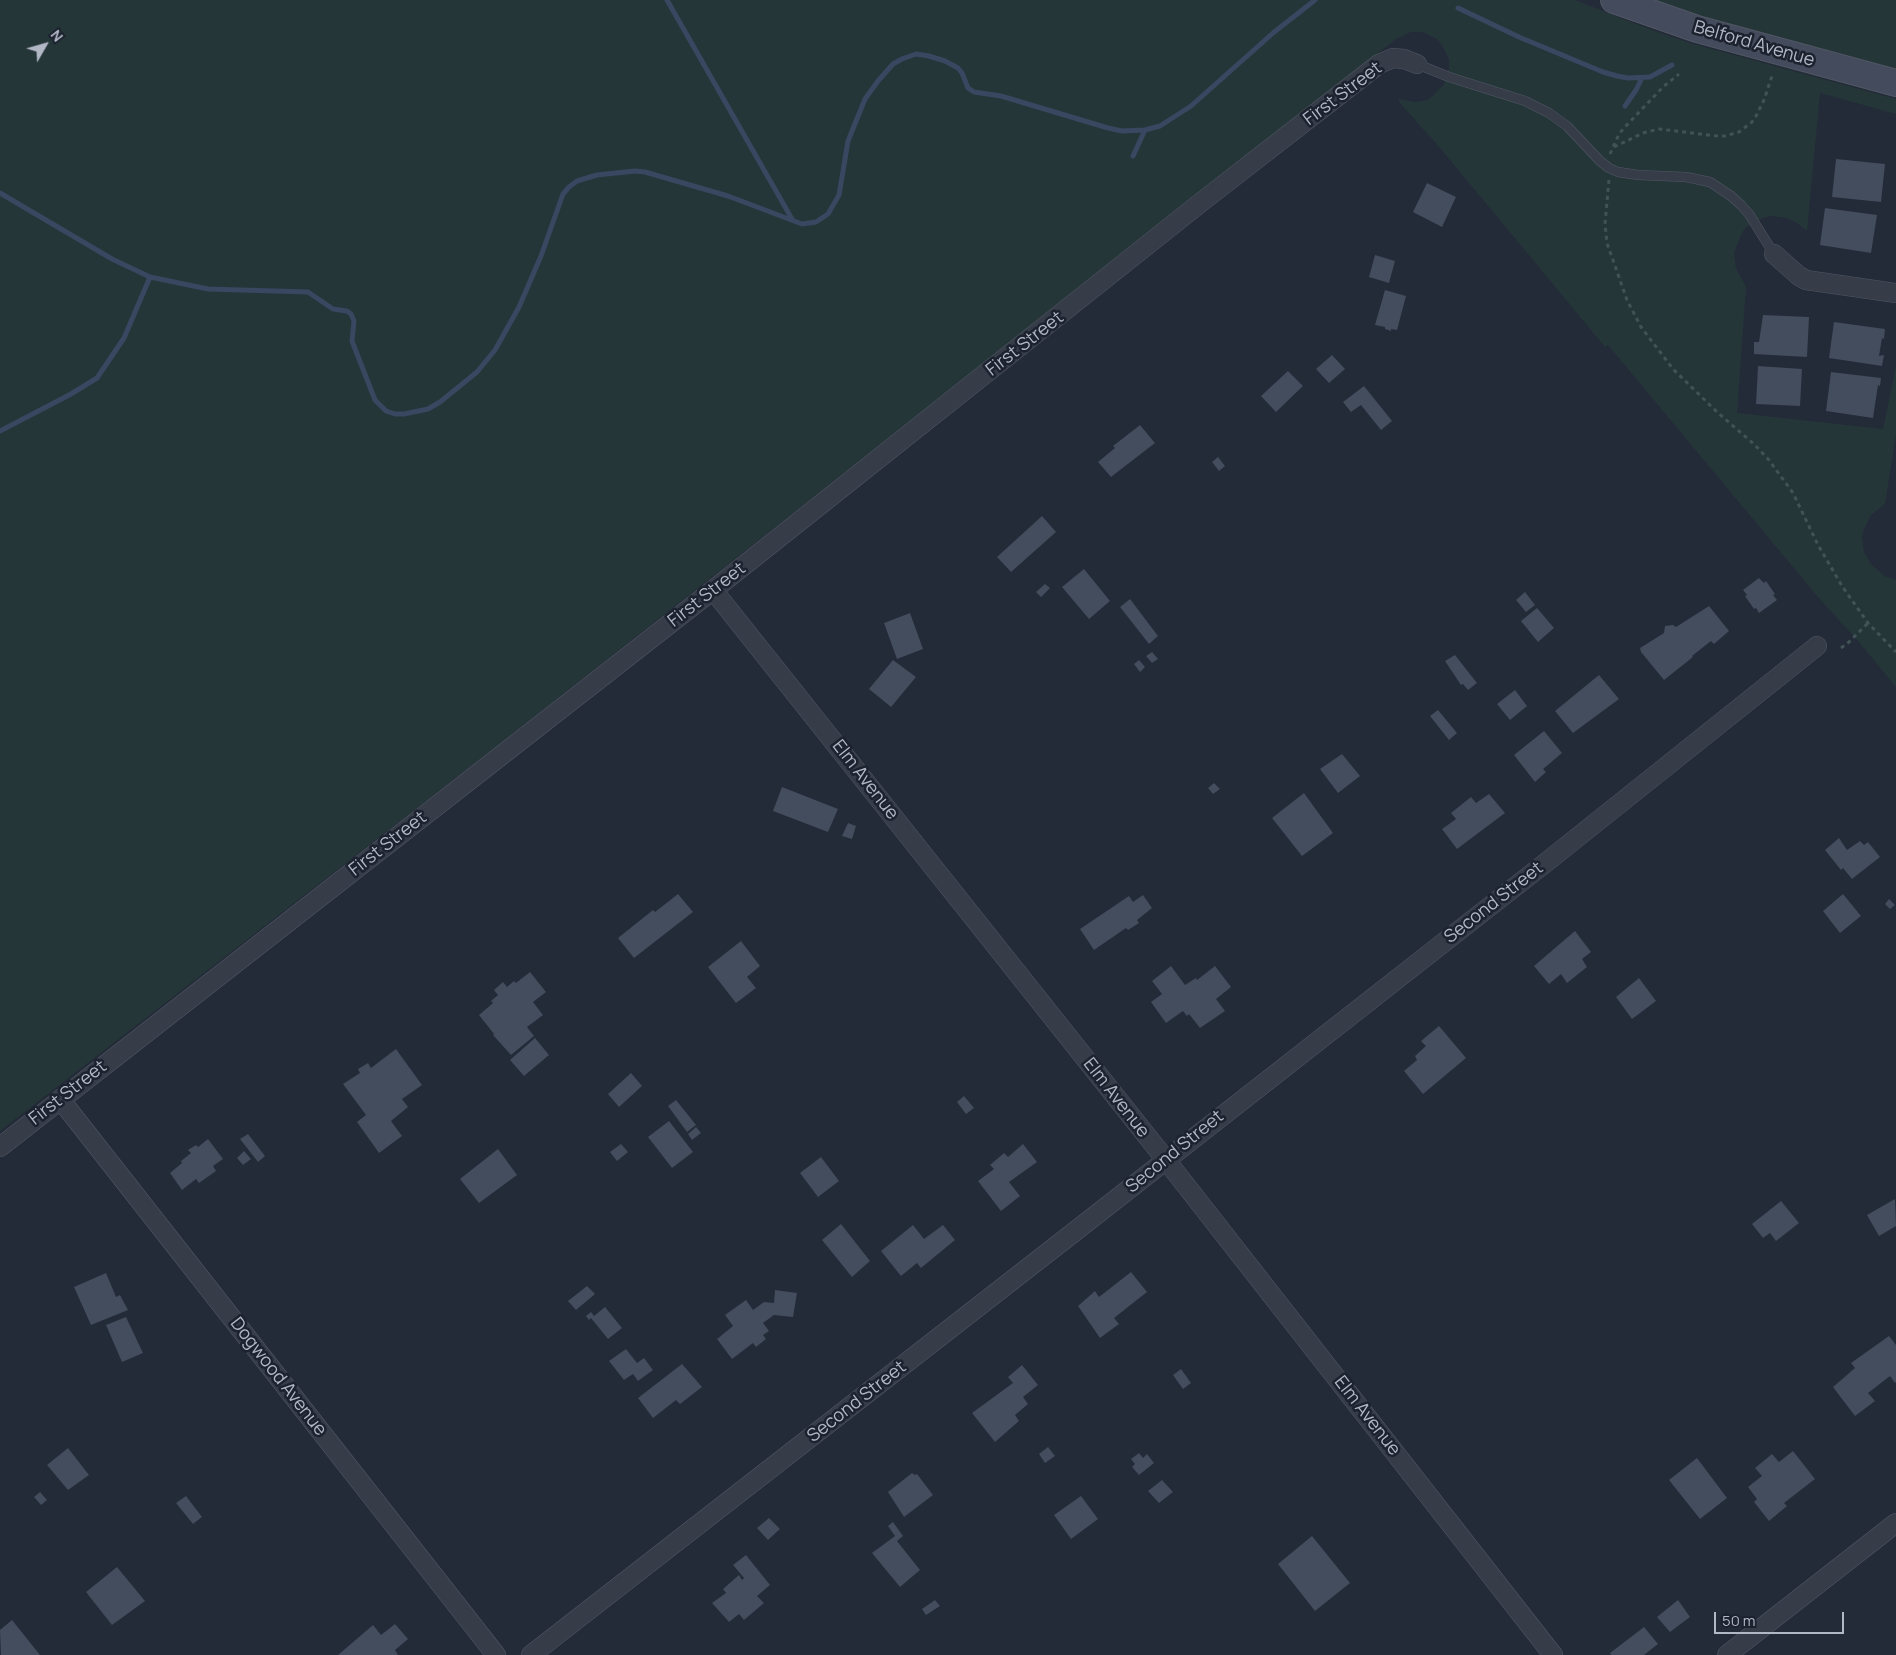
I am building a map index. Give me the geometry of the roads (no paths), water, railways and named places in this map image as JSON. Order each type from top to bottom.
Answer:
[{"type":"main road","name":"Belford Avenue","points":[[1614,0],[1697,29],[1896,83]]},
{"type":"street","name":"First Street","points":[[0,1147],[713,590],[1204,200],[1380,64],[1393,58],[1404,59],[1417,64]]},
{"type":"street","points":[[1774,254],[1806,280],[1896,293]]},
{"type":"street","name":"Elm Avenue","points":[[713,590],[1166,1160],[1553,1655]]},
{"type":"street","name":"Second Street","points":[[531,1655],[1559,852],[1817,646]]},
{"type":"street","name":"Dogwood Avenue","points":[[60,1099],[496,1655]]},
{"type":"street","points":[[1728,1655],[1896,1524]]},
{"type":"lane","points":[[1417,64],[1524,102],[1549,113],[1567,126],[1609,168],[1627,174],[1686,177],[1710,182],[1741,205],[1756,224],[1774,254]]},
{"type":"waterway","points":[[667,0],[792,219]]},
{"type":"waterway","points":[[0,193],[112,259],[150,277],[208,289],[308,292],[333,309],[347,311],[351,314],[354,321],[352,341],[375,400],[386,411],[404,414],[428,409],[440,402],[477,372],[495,350],[519,307],[541,256],[563,194],[577,181],[597,175],[635,171],[645,172],[728,196],[802,224],[816,222],[828,214],[839,195],[848,141],[865,99],[893,64],[902,59],[916,54],[945,61],[958,68],[968,88],[974,92],[1001,96],[1108,128],[1122,131],[1145,130],[1160,126],[1191,106],[1273,33],[1315,0]]},
{"type":"waterway","points":[[1458,8],[1519,37],[1617,76],[1628,78],[1650,77],[1672,65]]},
{"type":"waterway","points":[[1625,106],[1642,78]]},
{"type":"waterway","points":[[1133,156],[1145,130]]},
{"type":"waterway","points":[[0,431],[71,394],[97,378],[124,338],[150,277]]}]
